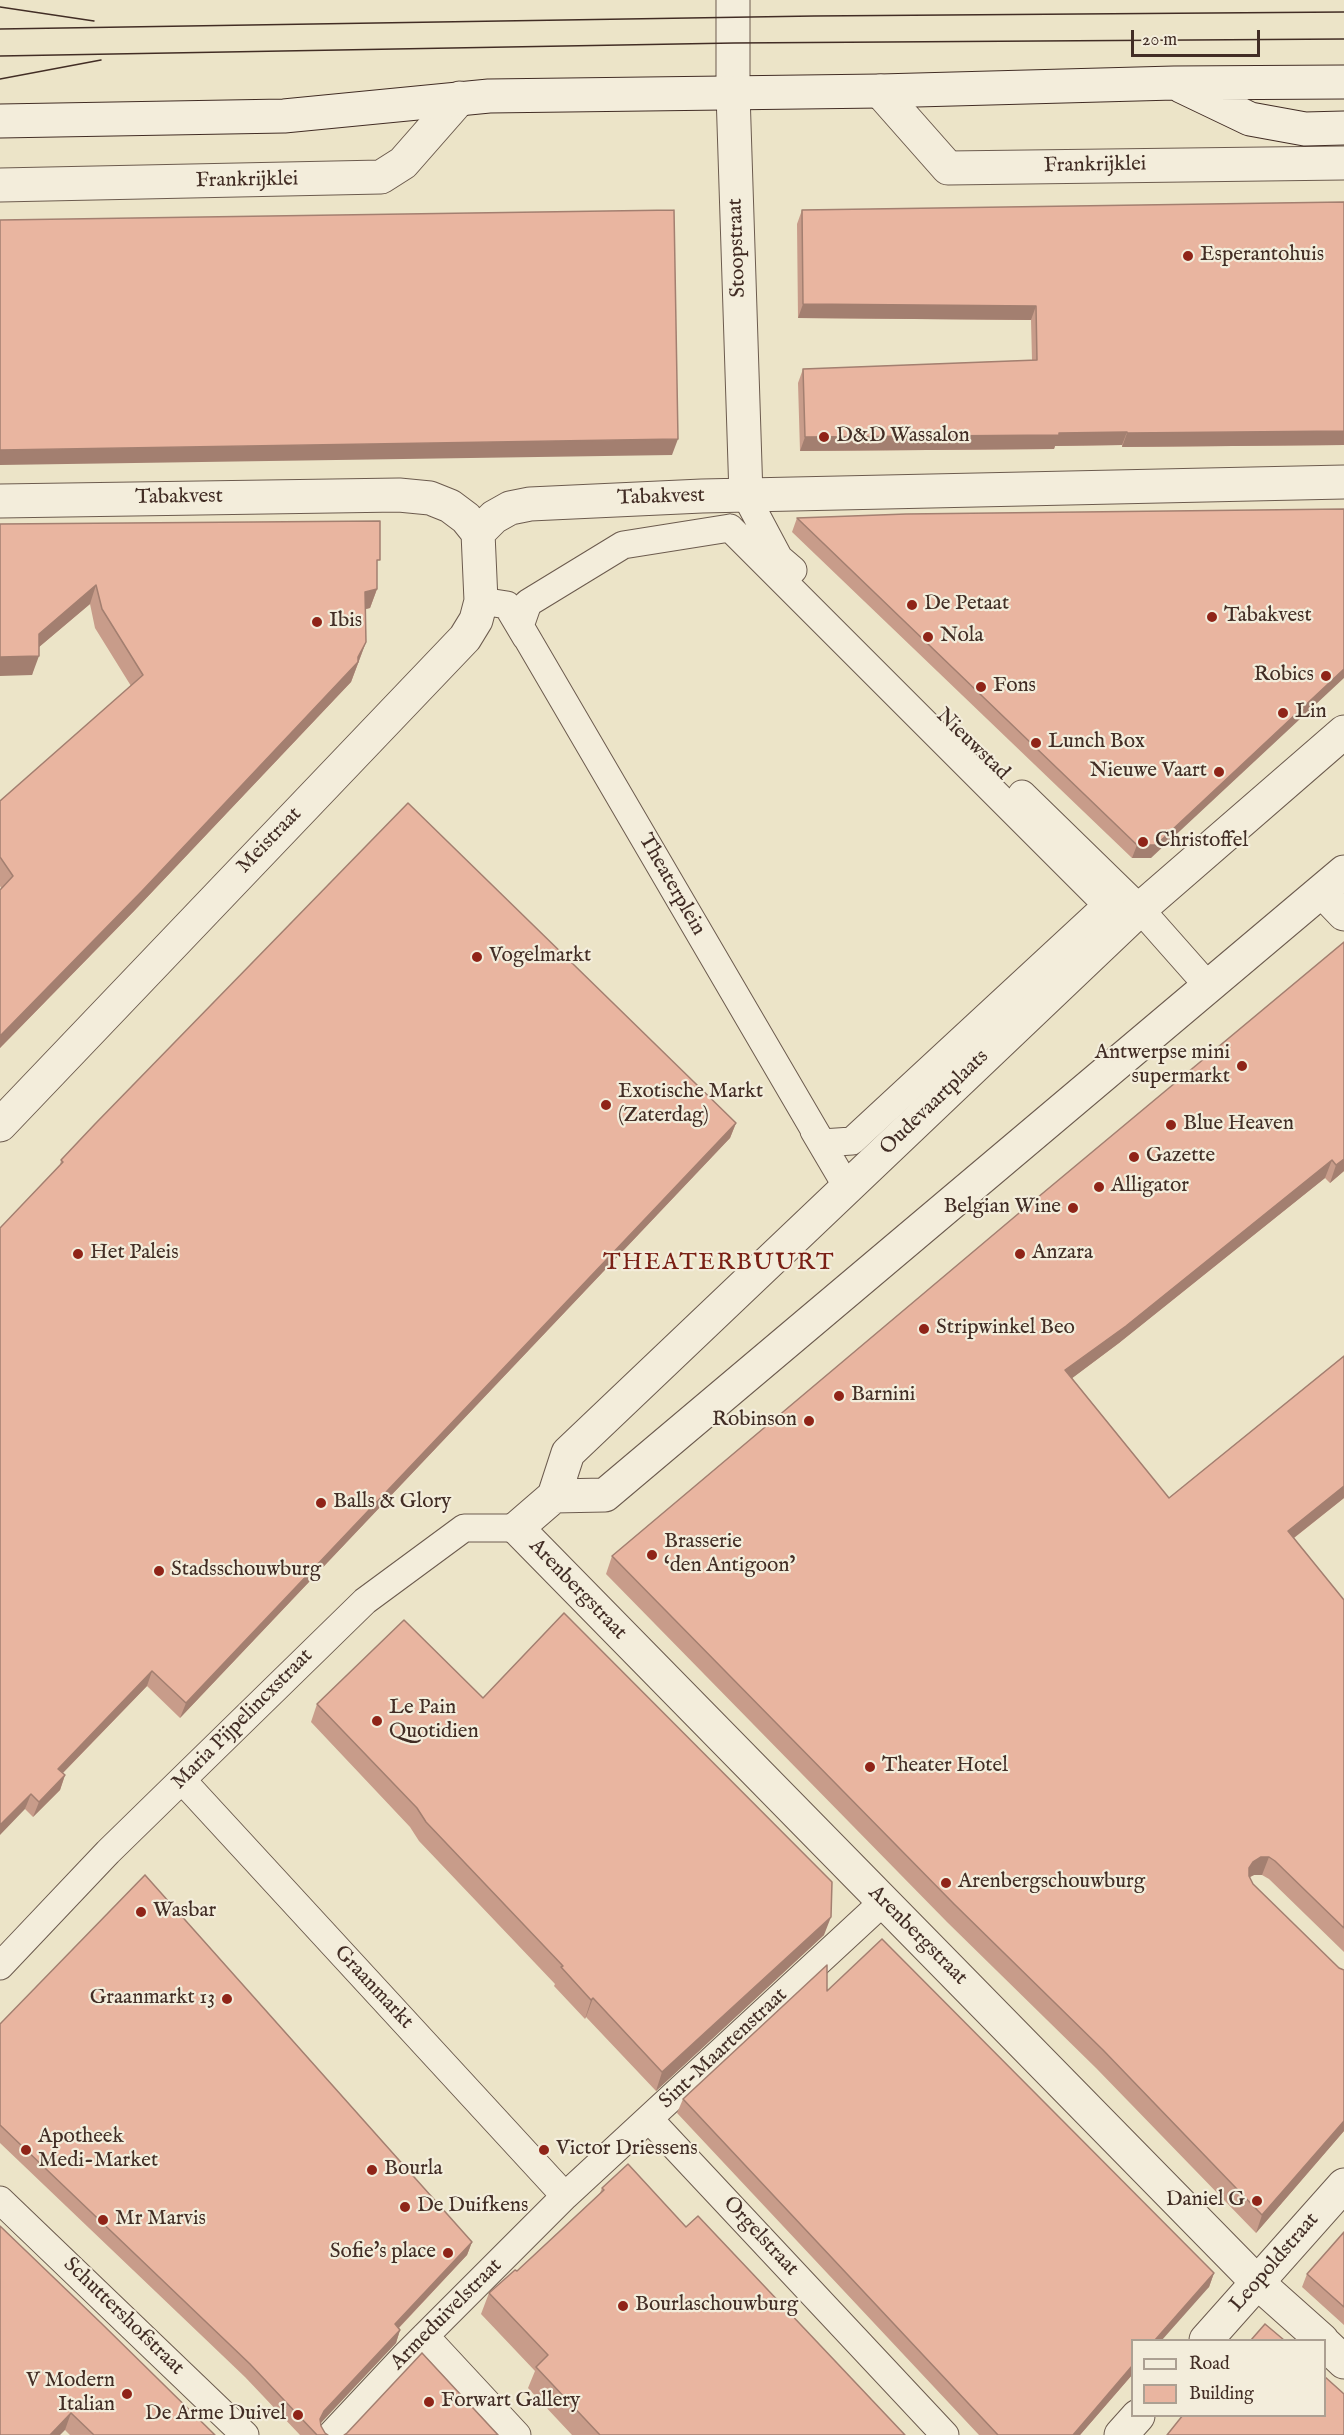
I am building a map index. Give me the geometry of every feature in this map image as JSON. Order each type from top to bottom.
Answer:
[{"type":"street","name":"Stoopstraat","points":[[733,0],[733,93],[746,496]]},
{"type":"street","points":[[0,121],[284,116],[460,98],[519,95],[880,92],[1174,83],[1344,82]]},
{"type":"street","points":[[1174,83],[1250,119],[1305,129],[1344,128]]},
{"type":"street","name":"Frankrijklei","points":[[880,92],[948,168],[1344,163]]},
{"type":"street","name":"Frankrijklei","points":[[0,185],[381,177],[403,163],[460,98]]},
{"type":"street","name":"Tabakvest","points":[[0,501],[399,495],[430,498],[450,506],[466,518],[478,532],[494,517],[510,508],[530,504],[702,496],[1344,482]]},
{"type":"street","name":"Nieuwstad","points":[[746,496],[779,558],[1140,909],[1209,987]]},
{"type":"street","points":[[520,626],[528,603],[622,545],[730,528],[1107,905],[852,1141],[822,1143]]},
{"type":"street","name":"Meistraat","points":[[0,1125],[465,638],[476,620],[481,601],[478,532]]},
{"type":"street","points":[[481,601],[507,605],[847,1187]]},
{"type":"street","name":"Oudevaartplaats","points":[[554,1496],[568,1453],[1140,909],[1344,732]]},
{"type":"street","points":[[517,1528],[554,1496],[605,1495],[1333,881],[1344,914]]},
{"type":"street","name":"Maria Pijpelincxstraat","points":[[0,1966],[108,1852],[365,1601],[464,1527],[517,1528]]},
{"type":"street","name":"Arenbergstraat","points":[[517,1528],[1258,2283],[1320,2339]]},
{"type":"street","name":"Graanmarkt","points":[[182,1780],[565,2196]]},
{"type":"street","name":"Sint-Maartenstraat","points":[[565,2196],[884,1902]]},
{"type":"street","name":"Orgelstraat","points":[[650,2119],[945,2435]]},
{"type":"street","name":"Leopoldstraat","points":[[1207,2339],[1344,2185]]},
{"type":"street","name":"Armeduivelstraat","points":[[331,2435],[425,2336],[565,2196]]},
{"type":"street","name":"Schuttershofstraat","points":[[0,2200],[245,2435]]},
{"type":"street","points":[[425,2336],[517,2435]]},
{"type":"street","name":"Arenbergstraat","points":[[1326,2345],[1344,2361]]},
{"type":"street","points":[[1121,2435],[1136,2417]]},
{"type":"building","points":[[1344,202],[1344,431],[805,437],[803,369],[1037,360],[1036,306],[803,304],[802,210]]},
{"type":"building","points":[[674,210],[678,439],[0,450],[0,220]]},
{"type":"building","points":[[1344,509],[1344,669],[1156,845],[1137,845],[797,518],[906,514]]},
{"type":"building","points":[[380,521],[377,589],[365,592],[366,642],[358,657],[358,662],[142,891],[0,1036],[0,890],[13,876],[0,857],[0,801],[143,675],[102,609],[96,585],[39,634],[39,656],[0,657],[0,524]]},
{"type":"building","points":[[408,803],[736,1123],[186,1703],[152,1671],[58,1769],[65,1775],[39,1802],[31,1794],[0,1825],[0,1228],[63,1162],[61,1160],[95,1124]]},
{"type":"building","points":[[1344,942],[1344,1159],[1336,1165],[1332,1160],[1126,1326],[1065,1370],[1169,1498],[1344,1356],[1344,1486],[1288,1531],[1344,1600],[1344,1928],[1269,1857],[1261,1857],[1253,1862],[1249,1868],[1249,1876],[1253,1884],[1339,1968],[1344,1970],[1344,2121],[1262,2215],[1103,2050],[954,1904],[612,1556]]},
{"type":"building","points":[[564,1613],[832,1882],[831,1917],[662,2072],[593,1998],[591,2000],[561,1967],[563,1966],[426,1822],[417,1808],[317,1704],[404,1620],[483,1698]]},
{"type":"building","points":[[145,1875],[472,2242],[395,2324],[400,2330],[324,2411],[320,2419],[321,2426],[328,2435],[317,2435],[250,2364],[0,2125],[0,2024]]},
{"type":"building","points":[[882,1939],[1214,2273],[1156,2339],[1131,2339],[1131,2367],[1073,2435],[998,2435],[683,2099],[827,1965],[827,1991]]},
{"type":"building","name":"Bourlaschouwburg","points":[[628,2164],[686,2227],[698,2216],[905,2435],[600,2435],[536,2367],[548,2355],[489,2293],[515,2270],[517,2271],[604,2190],[602,2188]]},
{"type":"building","points":[[0,2226],[215,2435],[94,2435],[71,2413],[50,2435],[0,2435]]},
{"type":"building","points":[[1344,2232],[1344,2307],[1307,2274]]},
{"type":"building","points":[[1265,2324],[1283,2339],[1252,2339]]},
{"type":"building","points":[[422,2353],[498,2435],[344,2435],[347,2433]]},
{"type":"building","points":[[1326,2378],[1344,2394],[1344,2435],[1167,2435],[1181,2417],[1326,2417]]},
{"type":"tram line","points":[[0,7],[94,21]]},
{"type":"tram line","points":[[0,29],[814,16],[1344,12]]},
{"type":"tram line","points":[[0,56],[734,43],[1344,39]]},
{"type":"tram line","points":[[0,79],[101,60]]},
{"type":"place","name":"Esperantohuis","points":[[1188,256]]},
{"type":"place","name":"D&D Wassalon","points":[[824,437]]},
{"type":"place","name":"De Petaat","points":[[912,605]]},
{"type":"place","name":"Tabakvest","points":[[1212,617]]},
{"type":"place","name":"Ibis","points":[[317,622]]},
{"type":"place","name":"Nola","points":[[928,637]]},
{"type":"place","name":"Robics","points":[[1326,676]]},
{"type":"place","name":"Fons","points":[[981,687]]},
{"type":"place","name":"Lin","points":[[1283,713]]},
{"type":"place","name":"Lunch Box","points":[[1036,743]]},
{"type":"place","name":"Nieuwe Vaart","points":[[1219,772]]},
{"type":"place","name":"Christoffel","points":[[1143,842]]},
{"type":"place","name":"Vogelmarkt","points":[[477,957]]},
{"type":"place","name":"Antwerpse mini supermarkt","points":[[1242,1066]]},
{"type":"place","name":"Exotische Markt (Zaterdag)","points":[[606,1105]]},
{"type":"place","name":"Blue Heaven","points":[[1171,1125]]},
{"type":"place","name":"Gazette","points":[[1134,1157]]},
{"type":"place","name":"Alligator","points":[[1099,1187]]},
{"type":"place","name":"Belgian Wine","points":[[1073,1208]]},
{"type":"place","name":"Het Paleis","points":[[78,1254]]},
{"type":"place","name":"Anzara","points":[[1020,1254]]},
{"type":"place","name":"Stripwinkel Beo","points":[[924,1329]]},
{"type":"place","name":"Barnini","points":[[839,1396]]},
{"type":"place","name":"Robinson","points":[[809,1421]]},
{"type":"place","name":"Balls & Glory","points":[[321,1503]]},
{"type":"place","name":"Brasserie ‘den Antigoon’","points":[[652,1555]]},
{"type":"place","name":"Stadsschouwburg","points":[[159,1571]]},
{"type":"place","name":"Le Pain Quotidien","points":[[377,1721]]},
{"type":"place","name":"Theater Hotel","points":[[870,1767]]},
{"type":"place","name":"Arenbergschouwburg","points":[[946,1883]]},
{"type":"place","name":"Wasbar","points":[[141,1912]]},
{"type":"place","name":"Graanmarkt 13","points":[[227,1999]]},
{"type":"place","name":"Apotheek Medi-Market","points":[[26,2150]]},
{"type":"place","name":"Victor Driessens","points":[[544,2150]]},
{"type":"place","name":"Bourla","points":[[372,2170]]},
{"type":"place","name":"Daniel G","points":[[1257,2201]]},
{"type":"place","name":"De Duifkens","points":[[405,2207]]},
{"type":"place","name":"Mr Marvis","points":[[103,2220]]},
{"type":"place","name":"Sofie's place","points":[[448,2253]]},
{"type":"place","name":"Bourlaschouwburg","points":[[623,2306]]},
{"type":"place","name":"V Modern Italian","points":[[127,2394]]},
{"type":"place","name":"Forwart Gallery","points":[[429,2402]]},
{"type":"place","name":"De Arme Duivel","points":[[298,2415]]},
{"type":"district","name":"THEATERBUURT","points":[[719,1264]]}]
